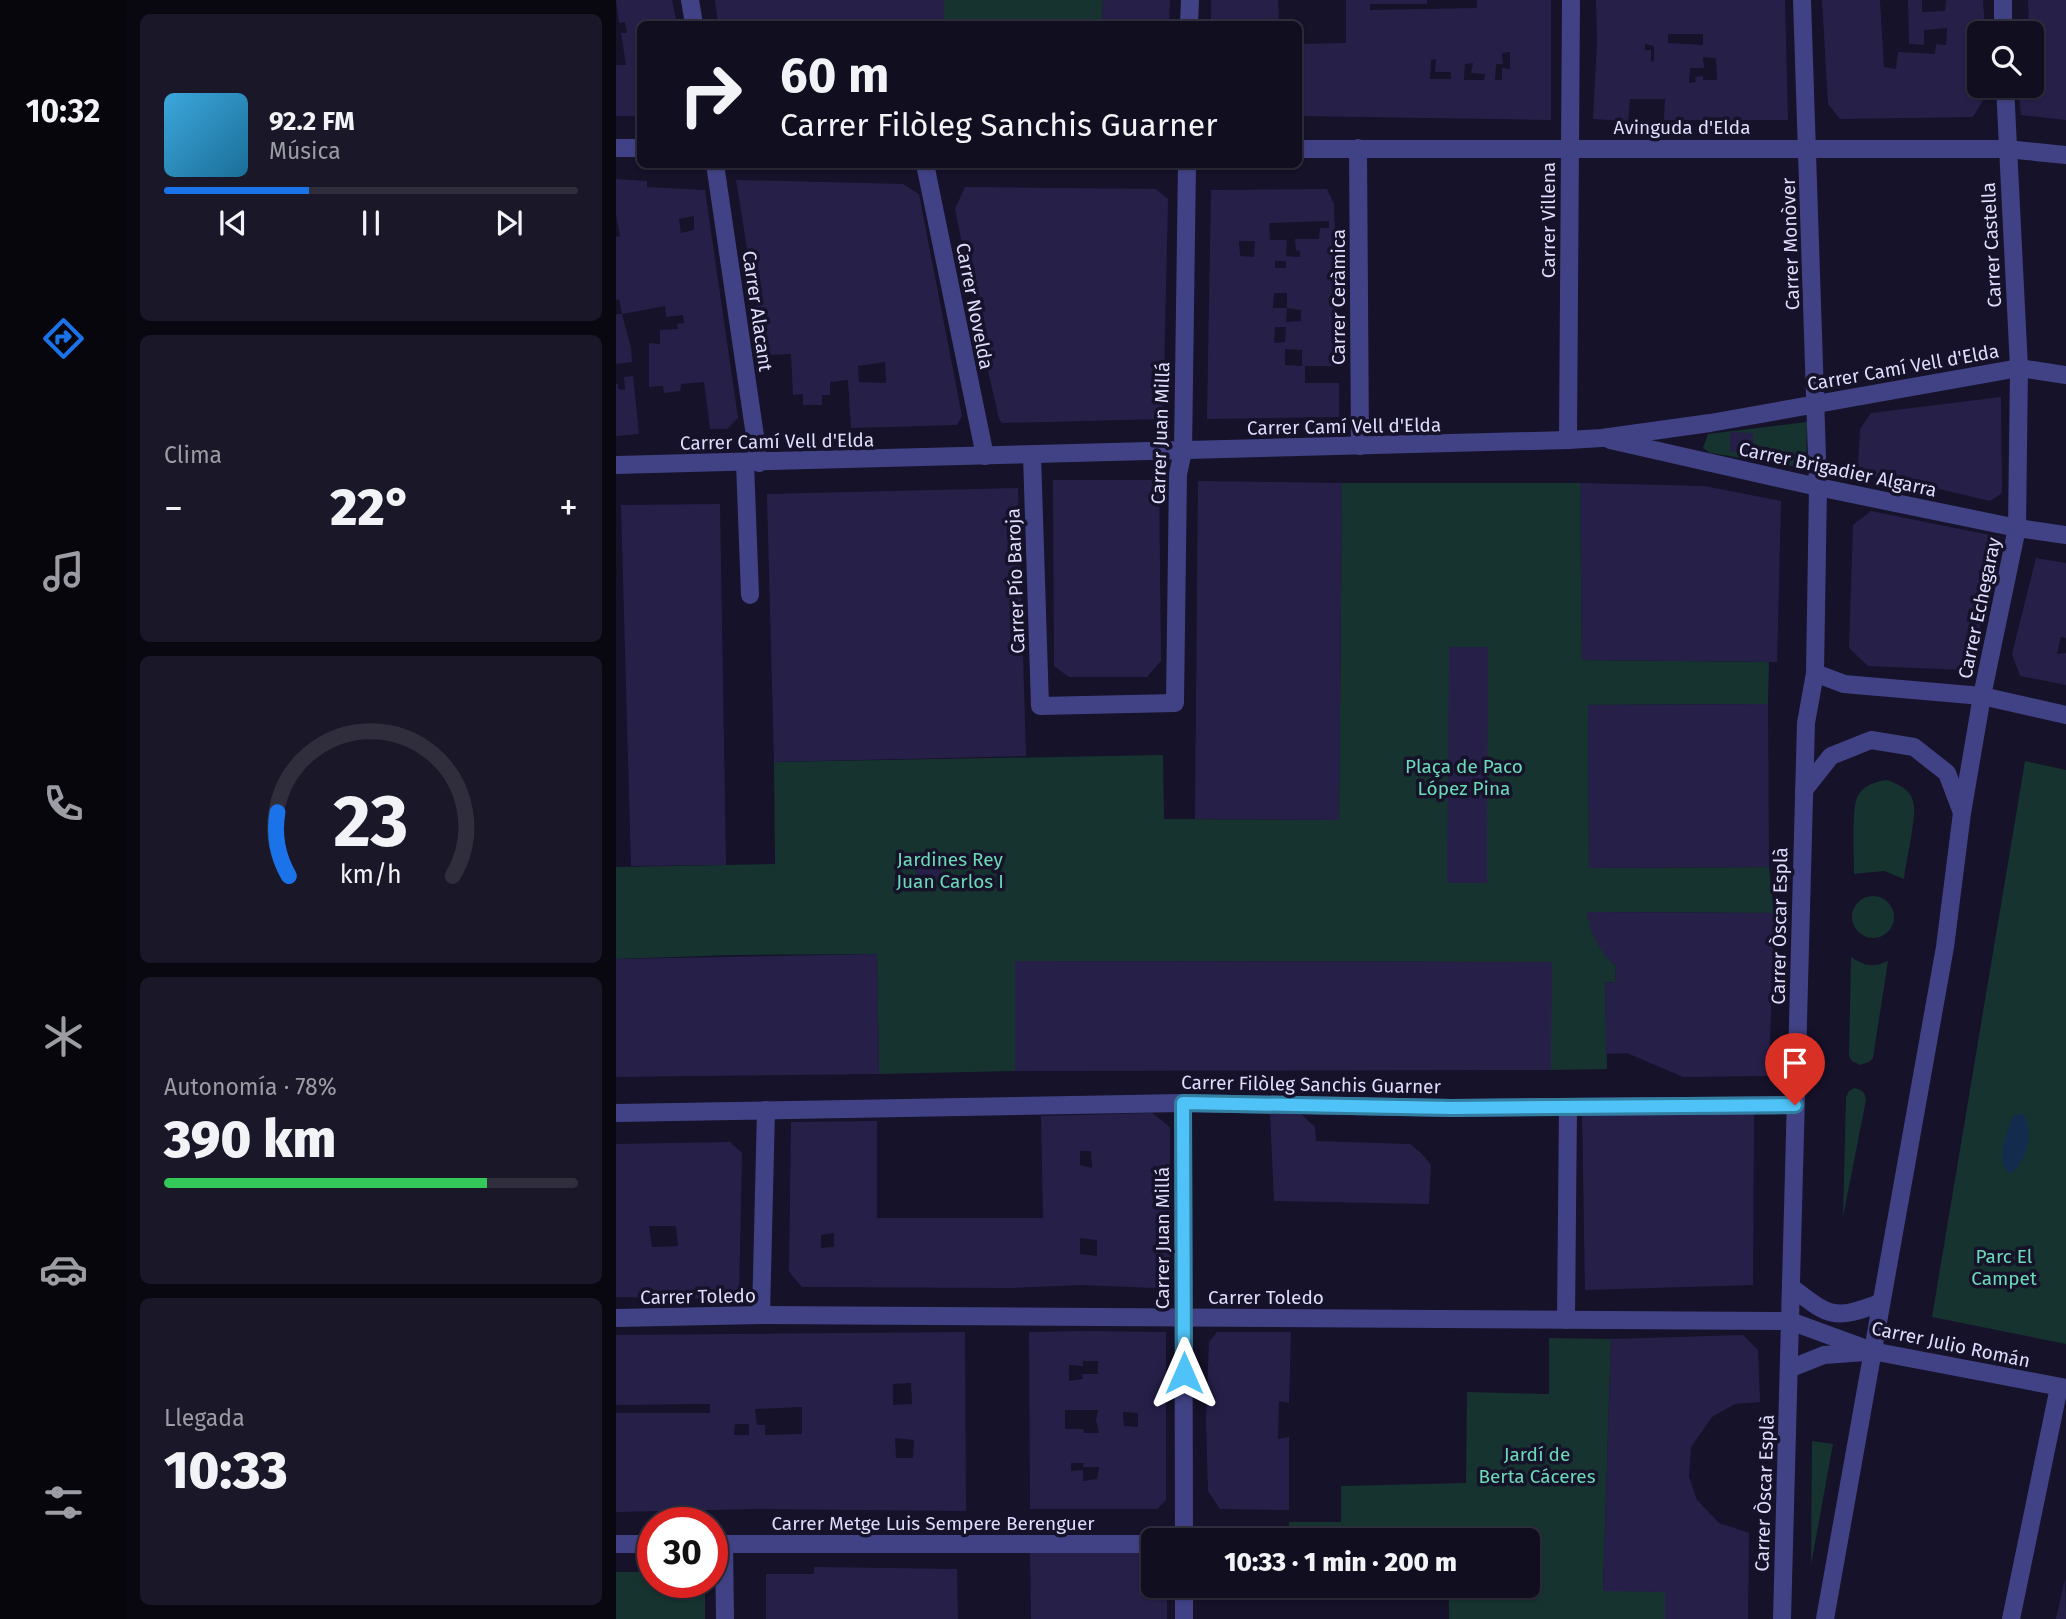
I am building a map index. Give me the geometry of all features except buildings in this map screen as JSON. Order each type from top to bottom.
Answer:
[{"type":"street","points":[[690,0],[694,21]]},
{"type":"street","points":[[1189,21],[1190,0]]},
{"type":"street","name":"Carrer Villena","points":[[1568,440],[1571,0]]},
{"type":"street","name":"Carrer Monòver","points":[[1802,0],[1809,148],[1818,487]]},
{"type":"street","points":[[2003,0],[2003,21]]},
{"type":"street","name":"Carrer Castella","points":[[2005,98],[2019,368],[2017,528]]},
{"type":"street","points":[[616,148],[637,148]]},
{"type":"street","name":"Carrer Ceràmica","points":[[1358,148],[1360,446]]},
{"type":"street","name":"Avinguda d'Elda","points":[[1302,149],[2006,149],[2066,155]]},
{"type":"street","name":"Carrer Alacant","points":[[715,168],[752,463],[750,595]]},
{"type":"street","name":"Carrer Novelda","points":[[926,168],[985,456]]},
{"type":"street","name":"Carrer Juan Millá","points":[[1040,706],[1175,703],[1178,474],[1183,451],[1187,168]]},
{"type":"street","name":"Carrer Camí Vell d'Elda","points":[[616,466],[1602,438],[1710,423],[2019,368],[2066,375]]},
{"type":"street","name":"Carrer Brigadier Algarra","points":[[1602,438],[1663,454],[1818,487],[2017,528],[2066,535]]},
{"type":"street","name":"Carrer Pío Baroja","points":[[1032,455],[1040,706]]},
{"type":"street","name":"Carrer Òscar Esplà","points":[[1782,1619],[1806,723],[1815,673],[1818,487]]},
{"type":"street","name":"Carrer Echegaray","points":[[1982,696],[2017,528]]},
{"type":"street","points":[[1815,673],[1844,684],[1982,696],[2066,715]]},
{"type":"street","points":[[1825,1619],[1945,947],[1962,813],[1982,696]]},
{"type":"street","points":[[1804,790],[1831,756],[1871,740],[1892,743],[1914,747],[1947,773],[1962,813]]},
{"type":"street","name":"Carrer Juan Millá","points":[[1183,1103],[1184,1528]]},
{"type":"street","name":"Carrer Filòleg Sanchis Guarner","points":[[616,1113],[1183,1103],[1568,1107],[1795,1105]]},
{"type":"street","points":[[1566,1320],[1568,1107]]},
{"type":"street","points":[[761,1315],[766,1110]]},
{"type":"street","points":[[1791,1287],[1823,1312],[1851,1314],[1880,1303]]},
{"type":"street","name":"Carrer Toledo","points":[[616,1318],[761,1315],[1790,1321]]},
{"type":"street","name":"Carrer Julio Román","points":[[1790,1321],[1872,1351],[2063,1388]]},
{"type":"street","points":[[1788,1369],[1824,1354],[1872,1351]]},
{"type":"street","points":[[2011,1619],[2063,1388]]},
{"type":"street","points":[[616,1544],[637,1544]]},
{"type":"street","name":"Carrer Metge Luis Sempere Berenguer","points":[[728,1544],[1141,1544]]},
{"type":"street","points":[[723,1598],[725,1619]]},
{"type":"street","points":[[1184,1598],[1184,1619]]},
{"type":"green space","points":[[944,0],[1103,0],[1102,21],[944,21]]},
{"type":"green space","points":[[1807,422],[1806,468],[1710,453],[1703,448],[1708,434]]},
{"type":"green space","points":[[1342,483],[1580,483],[1582,660],[1769,662],[1768,704],[1588,705],[1589,868],[1769,867],[1774,913],[1587,912],[1597,941],[1616,966],[1615,982],[1605,983],[1607,1069],[1551,1070],[1551,962],[1015,961],[1015,1071],[879,1074],[877,954],[616,959],[616,867],[775,864],[774,762],[1163,755],[1164,819],[1339,820]]},
{"type":"green space","name":"Parc El Campet","points":[[2025,761],[2066,770],[2066,1344],[1932,1317]]},
{"type":"green space","points":[[1886,780],[1908,792],[1914,805],[1904,879],[1884,871],[1854,874],[1856,801],[1868,786]]},
{"type":"green space","points":[[1873,896],[1888,902],[1894,917],[1888,932],[1873,938],[1858,932],[1852,917],[1858,902]]},
{"type":"green space","points":[[1851,957],[1869,965],[1888,961],[1873,1058],[1860,1065],[1849,1056]]},
{"type":"green space","points":[[1854,1088],[1863,1092],[1866,1100],[1843,1217],[1846,1097]]},
{"type":"green space","name":"Jardí de Berta Cáceres","points":[[1549,1338],[1611,1339],[1603,1590],[1665,1592],[1665,1619],[1449,1619],[1449,1598],[1540,1598],[1540,1528],[1289,1528],[1289,1522],[1341,1522],[1341,1486],[1466,1483],[1467,1392],[1549,1394]]},
{"type":"green space","points":[[1812,1441],[1833,1444],[1811,1565]]},
{"type":"green space","points":[[616,1572],[637,1572],[637,1598],[705,1598],[705,1619],[616,1619]]},
{"type":"water","points":[[2023,1114],[2027,1121],[2028,1145],[2017,1167],[2012,1173],[2007,1172],[2003,1158],[2006,1135],[2014,1115]]},
{"type":"route","points":[[1184,1373],[1183,1103],[1452,1108],[1795,1105]]},
{"type":"park label","name":"Plaça de Paco López Pina","points":[[1464,777]]},
{"type":"park label","name":"Jardines Rey Juan Carlos I","points":[[950,870]]}]
